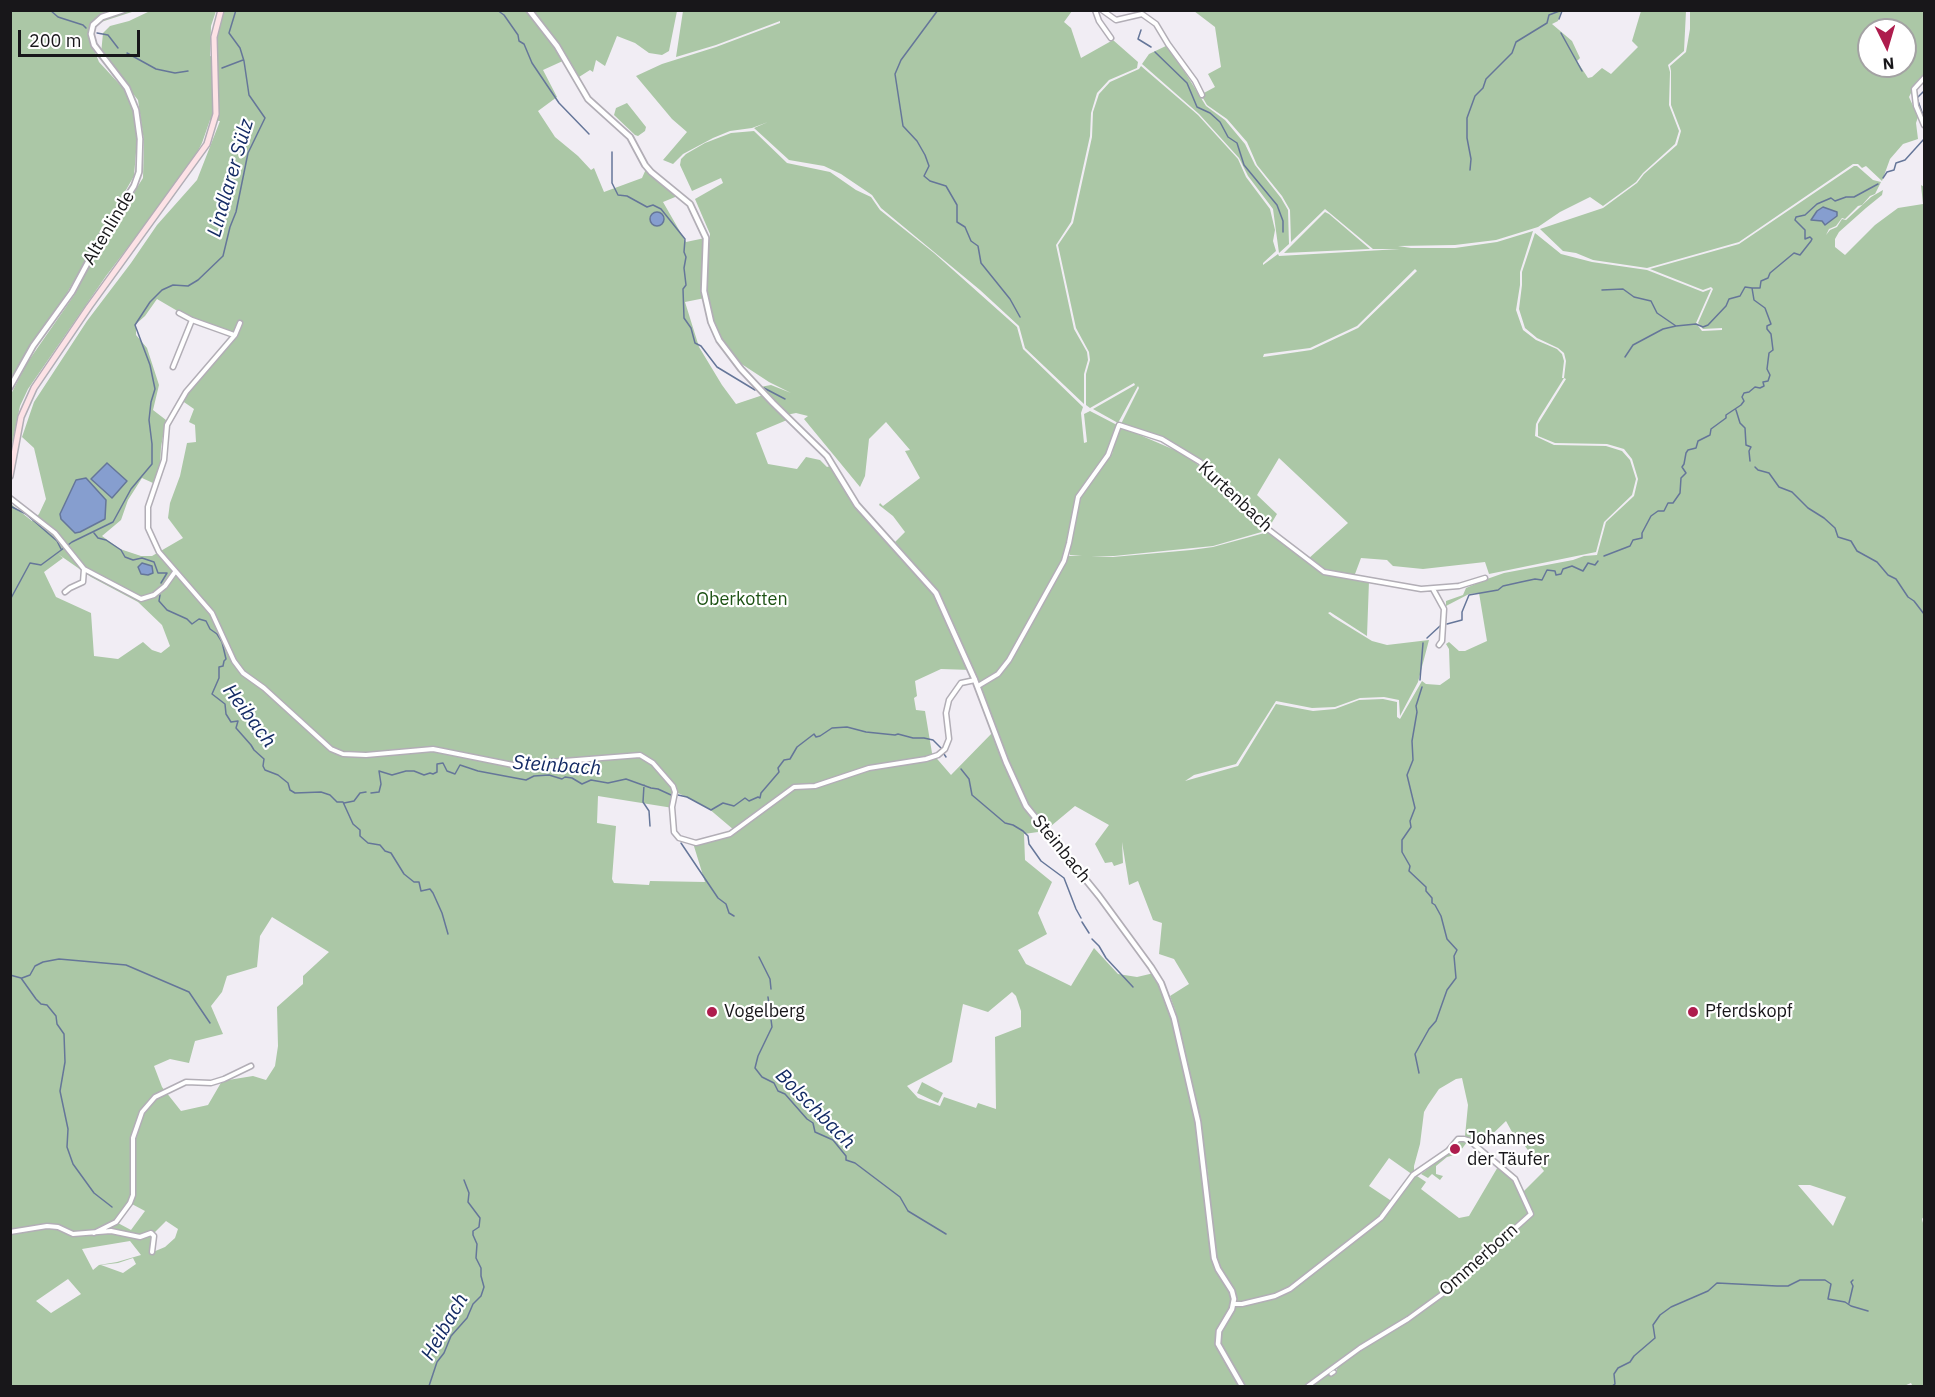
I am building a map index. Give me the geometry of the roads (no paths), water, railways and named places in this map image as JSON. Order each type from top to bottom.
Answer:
[{"type":"main road","points":[[10,476],[21,417],[34,388],[114,271],[207,144],[216,114],[214,36],[221,10]]},
{"type":"street","name":"Altenlinde","points":[[10,387],[33,346],[72,292],[102,236],[134,186],[139,172],[140,139],[136,110],[127,88],[94,45],[91,34],[93,25],[102,17],[123,10]]},
{"type":"street","name":"Steinbach","points":[[529,10],[566,59],[588,99],[627,133],[651,172],[686,199],[693,209],[706,239],[703,281],[716,336],[727,352],[773,404],[824,452],[855,501],[936,593],[978,686],[1003,754],[1026,806],[1090,885],[1161,983],[1174,1018],[1198,1122],[1213,1255],[1220,1273],[1232,1291],[1234,1304]]},
{"type":"street","points":[[1095,10],[1099,21],[1111,38]]},
{"type":"street","points":[[1102,10],[1116,20],[1142,12],[1156,24],[1202,95]]},
{"type":"street","points":[[1924,78],[1914,89],[1916,106],[1924,124]]},
{"type":"street","points":[[179,313],[235,335]]},
{"type":"street","points":[[173,367],[192,320]]},
{"type":"street","points":[[240,323],[235,335],[186,392],[167,425],[164,460],[147,516],[148,528],[159,552],[212,613],[234,660],[243,673],[264,688],[331,749],[343,754],[366,755],[433,749],[513,765],[640,755],[663,772],[673,786],[675,792],[672,807],[676,836],[696,843],[725,836],[794,787],[818,785],[869,768],[938,755],[945,749],[949,739],[946,713],[949,700],[961,683],[975,680]]},
{"type":"street","name":"Kurtenbach","points":[[978,686],[998,674],[1009,660],[1064,561],[1078,497],[1108,455],[1119,424],[1162,439],[1200,462],[1256,520],[1324,572],[1421,589],[1460,586],[1485,578]]},
{"type":"street","points":[[10,498],[55,533],[84,569],[141,599],[154,595],[176,572]]},
{"type":"street","points":[[65,592],[83,582],[84,569]]},
{"type":"street","points":[[1433,589],[1444,609],[1442,641],[1439,645]]},
{"type":"street","points":[[94,1233],[116,1222],[134,1195],[134,1138],[142,1112],[155,1097],[186,1082],[211,1083],[251,1066]]},
{"type":"street","name":"Ommerborn","points":[[1234,1304],[1275,1296],[1290,1288],[1381,1218],[1413,1175],[1448,1151],[1458,1139],[1470,1141],[1515,1179],[1531,1214],[1441,1295],[1408,1319],[1360,1348],[1308,1386]]},
{"type":"street","points":[[10,1232],[47,1226],[58,1227],[73,1234],[111,1231],[140,1237],[153,1233],[152,1252]]},
{"type":"street","points":[[1234,1304],[1220,1327],[1217,1340],[1242,1386]]},
{"type":"water","points":[[1823,207],[1837,212],[1837,216],[1825,225],[1822,221],[1811,220]]},
{"type":"water","points":[[657,212],[662,214],[664,219],[662,224],[657,226],[652,224],[650,219],[652,214]]},
{"type":"water","points":[[107,463],[127,481],[112,498],[91,479]]},
{"type":"water","points":[[86,478],[106,500],[105,519],[75,533],[61,519],[60,514],[76,480]]},
{"type":"water","points":[[142,563],[152,566],[153,573],[141,574],[138,567]]},
{"type":"waterway","points":[[50,10],[58,17],[86,28]]},
{"type":"waterway","name":"Lindlarer Sülz","points":[[10,600],[30,563],[41,565],[72,542],[113,522],[131,489],[152,464],[149,420],[155,389],[150,365],[135,325],[150,302],[162,290],[173,285],[188,286],[198,280],[223,256],[236,212],[248,153],[265,118],[249,95],[240,48],[229,33],[236,10]]},
{"type":"waterway","points":[[497,10],[504,15],[518,35],[532,63],[559,103],[589,134]]},
{"type":"waterway","points":[[938,10],[901,60],[895,74],[903,126],[917,141],[925,155],[929,166],[924,176],[930,181],[946,186],[957,205],[957,222],[965,227],[971,241],[978,246],[981,263],[1010,299],[1020,317]]},
{"type":"waterway","points":[[1470,170],[1467,118],[1475,96],[1483,88],[1486,79],[1512,53],[1516,42],[1547,23],[1549,15],[1562,10]]},
{"type":"waterway","points":[[1559,19],[1562,11]]},
{"type":"waterway","points":[[1141,30],[1138,39],[1151,47]]},
{"type":"waterway","points":[[97,33],[108,35],[118,48]]},
{"type":"waterway","points":[[1561,33],[1582,71]]},
{"type":"waterway","points":[[1155,52],[1187,83],[1197,107],[1210,113],[1220,122],[1228,137],[1237,143],[1244,165],[1277,205],[1283,221],[1283,232]]},
{"type":"waterway","points":[[127,53],[156,69],[175,73],[188,71]]},
{"type":"waterway","points":[[222,68],[243,60]]},
{"type":"waterway","points":[[1924,91],[1917,98],[1924,118]]},
{"type":"waterway","points":[[1883,178],[1887,172],[1894,170],[1896,163],[1905,160],[1924,139]]},
{"type":"waterway","points":[[612,152],[612,183],[618,195],[627,196],[647,207],[653,205],[661,209],[685,239],[684,318],[691,328],[695,343],[701,346],[717,367],[755,390]]},
{"type":"waterway","points":[[1604,556],[1630,546],[1633,540],[1642,538],[1642,533],[1651,516],[1658,511],[1664,511],[1668,503],[1673,503],[1680,493],[1681,478],[1686,473],[1682,467],[1688,450],[1696,448],[1698,441],[1710,435],[1711,429],[1741,405],[1744,401],[1742,397],[1744,393],[1755,387],[1760,388],[1764,386],[1763,382],[1768,381],[1769,353],[1773,350],[1771,334],[1767,326],[1771,324],[1765,308],[1754,300],[1752,288],[1760,288],[1761,281],[1768,278],[1770,273],[1794,253],[1800,255],[1811,241],[1810,237],[1805,239],[1805,230],[1795,220],[1796,217],[1805,215],[1817,204],[1831,198],[1835,201],[1854,197],[1878,184]]},
{"type":"waterway","points":[[1602,290],[1623,289],[1634,297],[1651,301],[1657,313],[1676,326],[1696,324],[1703,327],[1708,325],[1726,306],[1729,299],[1740,296],[1745,287],[1752,288]]},
{"type":"waterway","points":[[1625,357],[1633,345],[1663,329],[1676,326]]},
{"type":"waterway","points":[[764,388],[785,399]]},
{"type":"waterway","points":[[1736,410],[1740,423],[1745,428],[1746,445],[1751,447],[1750,461]]},
{"type":"waterway","points":[[1755,467],[1769,473],[1779,487],[1792,492],[1808,508],[1824,518],[1835,528],[1838,537],[1851,541],[1857,551],[1877,562],[1888,575],[1896,579],[1908,597],[1924,614]]},
{"type":"waterway","points":[[10,506],[26,514],[57,541],[61,549]]},
{"type":"waterway","name":"Heibach","points":[[94,533],[98,538],[106,540],[121,550],[125,557],[133,560],[142,558],[154,562],[158,573],[167,573],[161,583]]},
{"type":"waterway","points":[[1447,624],[1462,620],[1462,612],[1469,595],[1498,590],[1503,586],[1535,579],[1542,580],[1547,570],[1555,571],[1556,575],[1572,566],[1583,571],[1588,563],[1595,565],[1598,561]]},
{"type":"waterway","name":"Heibach","points":[[160,595],[159,601],[167,610],[187,619],[192,624],[199,619],[206,621],[222,642],[226,659],[223,666],[219,667],[219,678],[212,694],[225,704],[226,714],[231,722],[238,721],[236,728],[264,759],[265,770],[278,775],[295,793],[321,792],[330,795],[337,802],[343,802],[353,824],[360,830],[360,836],[368,843],[380,845],[385,851],[391,853],[404,874],[414,882],[419,882],[421,891],[430,889],[442,913],[448,934]]},
{"type":"waterway","points":[[1427,638],[1440,626]]},
{"type":"waterway","points":[[1420,680],[1423,643]]},
{"type":"waterway","points":[[1419,1073],[1415,1054],[1436,1021],[1447,990],[1456,978],[1454,956],[1457,950],[1447,939],[1441,916],[1432,903],[1426,887],[1409,871],[1410,866],[1402,852],[1402,840],[1411,827],[1410,821],[1415,808],[1407,775],[1413,760],[1412,741],[1416,706],[1422,687]]},
{"type":"waterway","name":"Steinbach","points":[[678,795],[687,797],[711,810],[723,803],[734,806],[745,798],[749,801],[760,798],[761,793],[779,772],[778,768],[784,760],[790,759],[797,747],[814,734],[816,737],[820,736],[832,728],[847,727],[866,732],[924,738],[933,740],[941,748]]},
{"type":"waterway","name":"Steinbach","points":[[371,793],[379,792],[381,784],[379,771],[392,775],[406,771],[424,775],[433,774],[437,772],[437,764],[443,763],[447,771],[455,774],[460,765],[478,771],[526,780],[534,776],[549,775],[562,779],[572,778],[582,784],[591,780],[608,783],[626,779],[671,795]]},
{"type":"waterway","name":"Steinbach","points":[[961,769],[969,779],[972,795],[1005,823],[1023,831],[1041,861],[1064,878],[1081,918]]},
{"type":"waterway","name":"Bolschbach","points":[[644,785],[643,802],[649,811],[650,826]]},
{"type":"waterway","name":"Steinbach","points":[[344,803],[354,801],[360,793],[366,792]]},
{"type":"waterway","name":"Bolschbach","points":[[681,843],[718,898],[726,904],[729,913],[734,916]]},
{"type":"waterway","name":"Steinbach","points":[[1082,922],[1089,933]]},
{"type":"waterway","name":"Steinbach","points":[[1092,939],[1133,987]]},
{"type":"waterway","name":"Bolschbach","points":[[759,957],[770,979],[771,989]]},
{"type":"waterway","points":[[22,978],[30,975],[35,966],[59,959],[126,965],[189,992],[210,1023]]},
{"type":"waterway","points":[[10,975],[21,978],[36,999],[41,1004],[47,1005],[56,1016],[57,1024],[64,1034],[65,1062],[60,1091],[68,1129],[67,1147],[73,1164],[94,1193],[112,1207]]},
{"type":"waterway","name":"Bolschbach","points":[[768,997],[772,1027],[758,1056],[755,1068],[762,1077],[774,1083],[778,1091],[785,1094],[813,1123],[815,1132],[833,1140],[846,1156],[846,1160],[855,1163],[900,1197],[908,1211],[946,1234]]},
{"type":"waterway","name":"Heibach","points":[[429,1386],[437,1362],[444,1353],[451,1336],[467,1318],[484,1287],[481,1268],[476,1258],[477,1244],[473,1235],[473,1231],[479,1227],[480,1218],[468,1202],[469,1193],[464,1180]]},
{"type":"waterway","points":[[1612,1386],[1615,1384],[1614,1374],[1618,1368],[1630,1362],[1655,1338],[1653,1325],[1660,1315],[1671,1307],[1708,1291],[1717,1283],[1788,1286],[1800,1280],[1825,1280],[1831,1284],[1828,1299],[1845,1302],[1868,1311]]},
{"type":"waterway","points":[[1849,1303],[1853,1280]]},
{"type":"place","name":"Vogelberg","points":[[712,1012]]},
{"type":"place","name":"Pferdskopf","points":[[1693,1012]]},
{"type":"place","name":"Johannes der Täufer","points":[[1455,1149]]},
{"type":"park label","name":"Oberkotten","points":[[742,600]]}]
